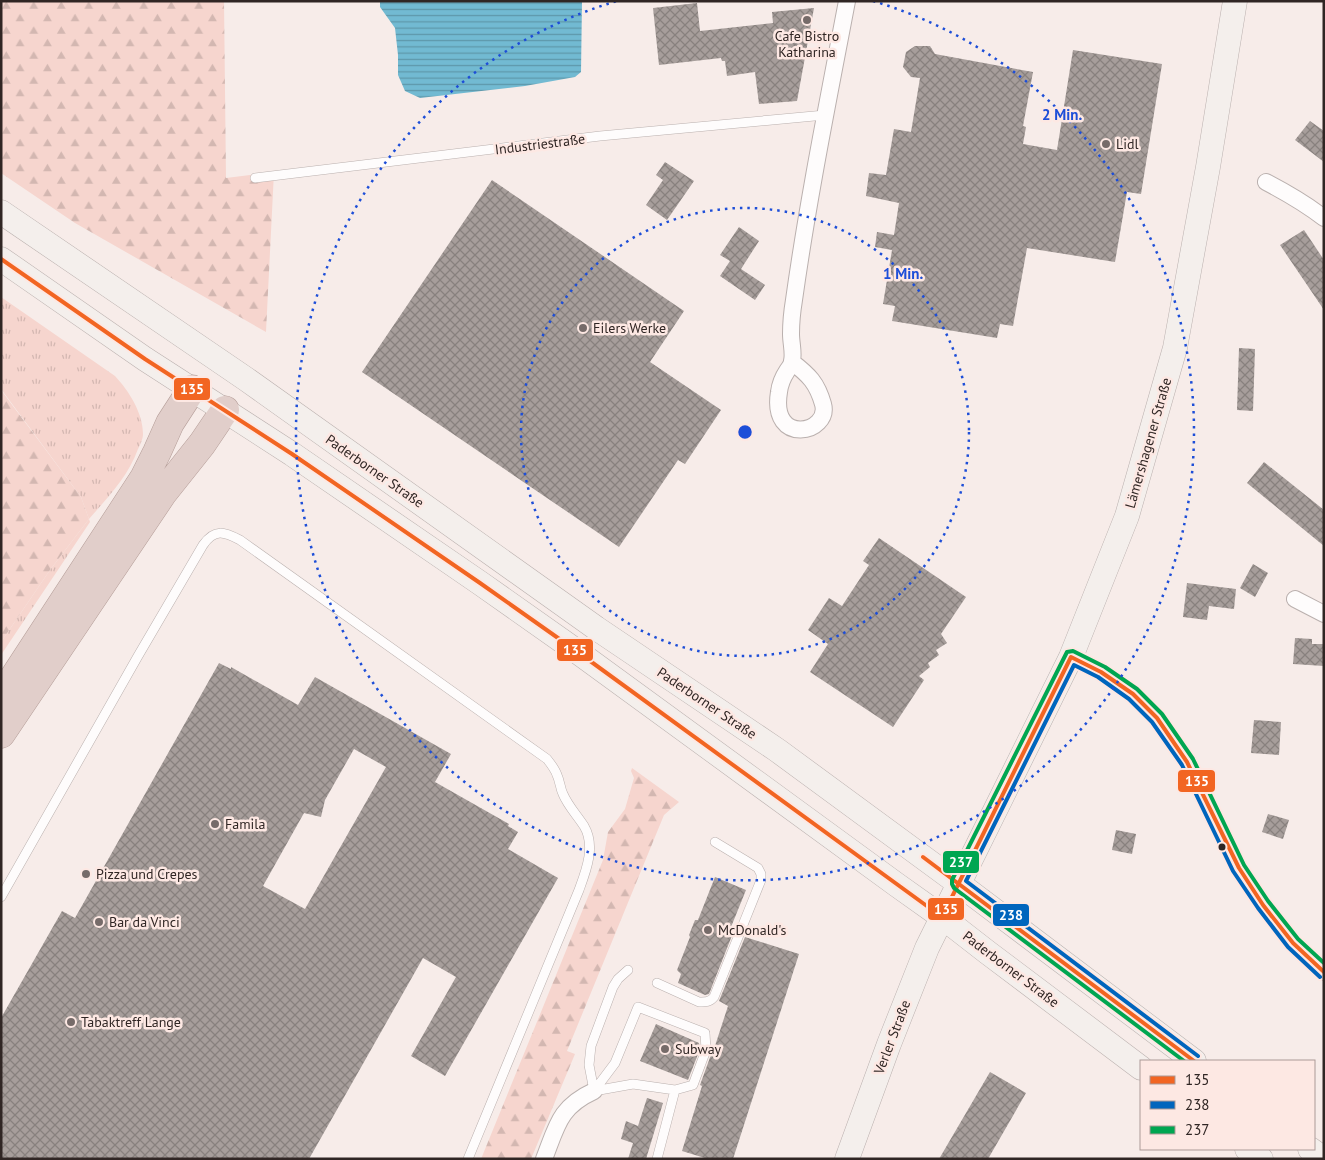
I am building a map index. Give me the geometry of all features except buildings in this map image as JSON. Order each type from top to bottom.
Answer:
[{"type":"highway","points":[[1,697],[144,478],[170,423],[192,388]]},
{"type":"highway","points":[[1,734],[163,493],[202,444],[225,410]]},
{"type":"main road","name":"Lämershagener Straße","points":[[958,884],[1071,657],[1127,516],[1175,348],[1208,167],[1235,1]]},
{"type":"main road","name":"Paderborner Straße","points":[[1,212],[246,379],[596,628],[777,750],[1193,1060]]},
{"type":"main road","name":"Paderborner Straße","points":[[1,259],[145,359],[292,454],[575,650],[942,917],[1140,1067]]},
{"type":"main road","points":[[192,388],[213,356]]},
{"type":"main road","points":[[225,410],[246,379]]},
{"type":"main road","name":"Verler Straße","points":[[846,1159],[888,1044],[927,948],[958,884]]},
{"type":"main road","points":[[1248,1150],[1261,1159]]},
{"type":"main road","points":[[1311,1150],[1324,1159]]},
{"type":"street","points":[[792,362],[791,333],[794,302],[825,115],[847,1]]},
{"type":"street","points":[[1266,182],[1301,201],[1324,218]]},
{"type":"street","points":[[1295,598],[1324,614]]},
{"type":"street","points":[[1071,657],[1101,672],[1133,694],[1157,718],[1187,762],[1239,868],[1263,905],[1293,944],[1324,972]]},
{"type":"street","points":[[544,1159],[560,1118],[575,1101],[594,1091]]},
{"type":"lane","name":"Industriestraße","points":[[255,178],[600,136],[825,115]]},
{"type":"lane","points":[[1,897],[203,545],[209,537],[218,533],[227,534],[240,540],[547,759],[558,776],[567,802],[585,828],[589,855],[587,869],[468,1159]]},
{"type":"lane","points":[[657,983],[699,1002],[711,1001],[714,997],[761,880],[758,868],[715,842]]},
{"type":"lane","points":[[594,1091],[589,1065],[591,1046],[613,987],[618,979],[628,970]]},
{"type":"lane","points":[[638,1007],[705,1034],[706,1050],[693,1085],[675,1090],[634,1084],[594,1091],[615,1063],[638,1007]]},
{"type":"lane","points":[[657,1159],[675,1090]]},
{"type":"green space","points":[[1,1],[224,1],[226,178],[274,172],[266,332],[75,223],[1,173]]},
{"type":"green space","points":[[1,297],[115,376],[130,395],[138,410],[143,436],[134,459],[117,486],[89,519],[81,497],[1,389]]},
{"type":"green space","points":[[1,390],[81,497],[89,519],[50,570],[1,642]]},
{"type":"green space","points":[[89,519],[90,522],[1,655],[1,642],[50,570]]},
{"type":"green space","points":[[632,768],[679,802],[664,815],[567,1051],[575,1054],[531,1159],[481,1159],[603,860],[608,832],[625,809],[634,778],[631,771]]},
{"type":"water","points":[[380,1],[582,1],[581,72],[575,77],[525,86],[420,98],[405,91],[398,75],[395,28],[380,7]]},
{"type":"transit line","name":"135","points":[[1,259],[145,359],[292,454],[480,583],[942,917],[1071,657],[1101,672],[1133,694],[1157,718],[1187,762],[1239,868],[1263,905],[1293,943],[1324,972]]},
{"type":"transit line","name":"237","points":[[1183,1060],[954,888],[952,884],[952,880],[1067,652],[1073,651],[1105,667],[1137,689],[1162,714],[1193,759],[1244,865],[1268,901],[1298,939],[1324,963]]},
{"type":"transit line","name":"238","points":[[1198,1056],[966,881],[1074,665],[1098,677],[1129,699],[1152,722],[1182,765],[1233,871],[1288,947],[1320,977]]},
{"type":"transit line","name":"135","points":[[923,857],[1193,1060]]},
{"type":"place","name":"Cafe Bistro Katharina","points":[[807,20]]},
{"type":"place","name":"Lidl","points":[[1106,144]]},
{"type":"place","name":"Eilers Werke","points":[[583,328]]},
{"type":"place","name":"Famila","points":[[215,824]]},
{"type":"place","name":"Pizza und Crepes","points":[[86,874]]},
{"type":"place","name":"Bar da Vinci","points":[[99,922]]},
{"type":"place","name":"McDonald's","points":[[708,930]]},
{"type":"place","name":"Tabaktreff Lange","points":[[71,1022]]},
{"type":"place","name":"Subway","points":[[665,1049]]}]
